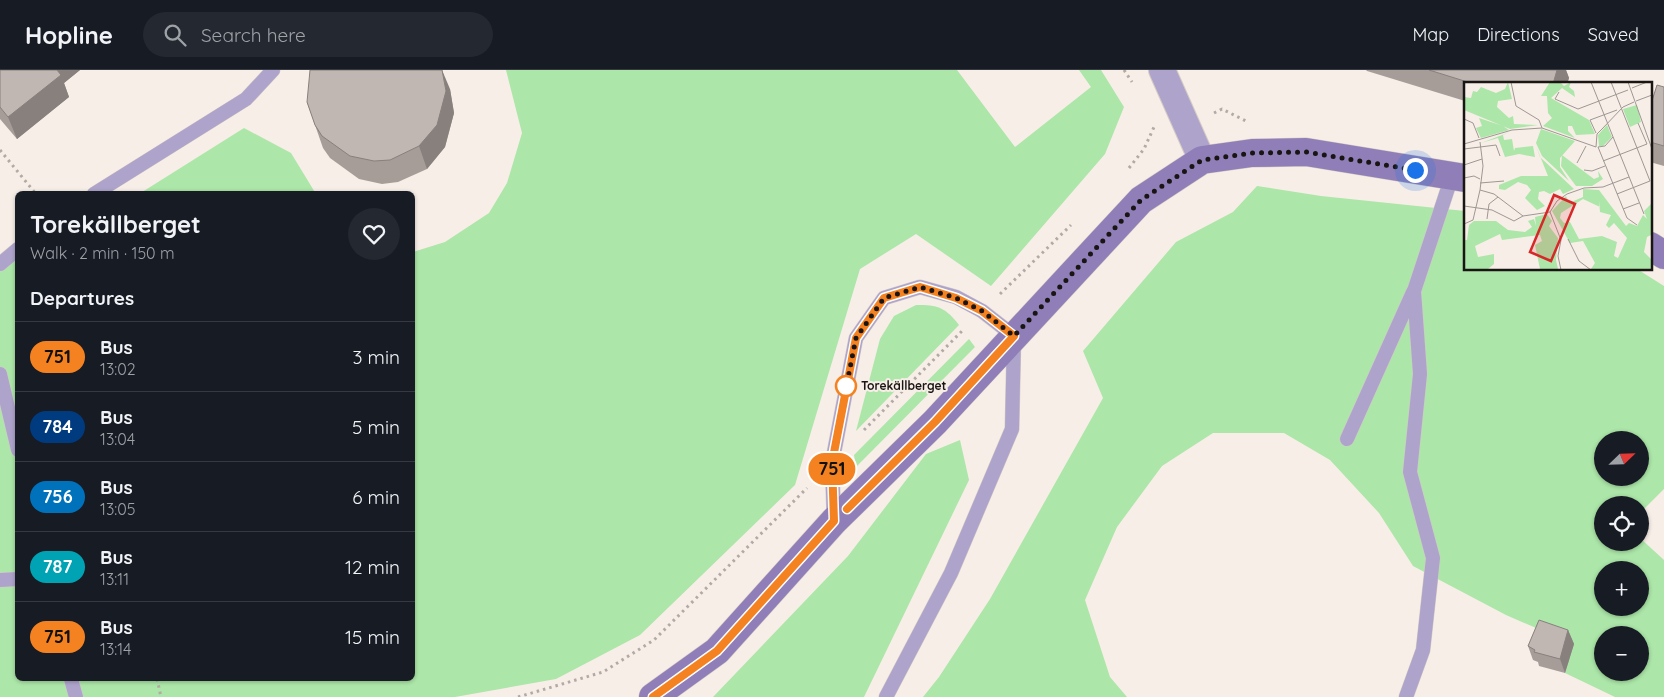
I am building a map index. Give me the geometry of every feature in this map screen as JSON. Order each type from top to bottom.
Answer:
[{"type":"street","points":[[1162,70],[1202,160]]},
{"type":"street","points":[[653,697],[717,651],[834,521],[935,422],[1141,200],[1202,160],[1252,153],[1306,152],[1459,177]]},
{"type":"street","points":[[1652,247],[1664,254]]},
{"type":"lane","points":[[99,191],[246,99],[273,70]]},
{"type":"lane","points":[[1347,438],[1414,291],[1459,177]]},
{"type":"lane","points":[[0,264],[15,252]]},
{"type":"lane","points":[[834,521],[832,463],[856,338],[884,298],[920,287],[956,298],[982,311],[1014,336],[1012,429],[951,573],[886,697]]},
{"type":"lane","points":[[1406,697],[1423,650],[1433,558],[1410,472],[1420,374],[1414,291]]},
{"type":"lane","points":[[0,374],[15,437]]},
{"type":"lane","points":[[0,580],[15,579]]},
{"type":"lane","points":[[72,681],[76,697]]},
{"type":"path","points":[[1124,70],[1134,85]]},
{"type":"path","points":[[1123,176],[1144,149],[1158,119]]},
{"type":"path","points":[[0,150],[34,191]]},
{"type":"path","points":[[518,697],[604,672],[654,640],[982,311],[1074,223]]},
{"type":"path","points":[[157,681],[161,697]]},
{"type":"green space","points":[[506,70],[957,70],[1015,147],[1091,87],[1079,70],[1101,70],[1124,107],[1105,154],[991,286],[916,234],[860,269],[795,485],[640,635],[556,679],[455,697],[0,697],[0,269],[15,261],[15,681],[415,681],[415,251],[445,242],[489,213],[507,183],[522,133]]},
{"type":"green space","points":[[244,128],[291,153],[314,191],[144,191]]},
{"type":"green space","points":[[1257,186],[1321,196],[1464,211],[1464,270],[1639,270],[1664,286],[1664,489],[1649,504],[1649,496],[1594,496],[1594,551],[1649,551],[1649,546],[1664,560],[1664,697],[1615,697],[1565,673],[1573,644],[1506,615],[1413,566],[1379,513],[1330,460],[1284,433],[1213,433],[1162,466],[1117,527],[1085,600],[1110,677],[1127,697],[923,697],[939,677],[990,599],[1103,398],[1083,351],[1176,242],[1233,212]]},
{"type":"green space","points":[[916,305],[940,308],[949,314],[959,325],[856,431],[880,339],[894,316]]},
{"type":"green space","points":[[969,339],[975,347],[856,467],[854,455]]},
{"type":"green space","points":[[960,440],[969,480],[864,697],[713,697],[848,556],[926,454]]},
{"type":"building","points":[[0,70],[57,70],[61,75],[8,117],[0,107]]},
{"type":"building","points":[[310,70],[442,70],[446,91],[437,125],[419,146],[390,160],[374,161],[350,156],[322,136],[315,125],[307,102]]},
{"type":"building","points":[[1429,70],[1557,70],[1554,82],[1468,82]]},
{"type":"building","points":[[1657,85],[1664,87],[1664,146],[1652,143],[1652,101]]},
{"type":"building","points":[[1539,620],[1568,630],[1560,659],[1534,652],[1535,650],[1528,646]]},
{"type":"bus line","name":"751","points":[[653,697],[717,651],[834,521],[832,463],[856,338],[884,298],[920,287],[956,298],[982,311],[1014,336],[935,422],[847,509]]},
{"type":"place","name":"Torekällberget","points":[[846,386]]},
{"type":"route","points":[[846,386],[845,393],[856,338],[884,298],[920,287],[956,298],[982,311],[1014,336],[1141,200],[1202,160],[1252,153],[1306,152],[1415,170]]}]
